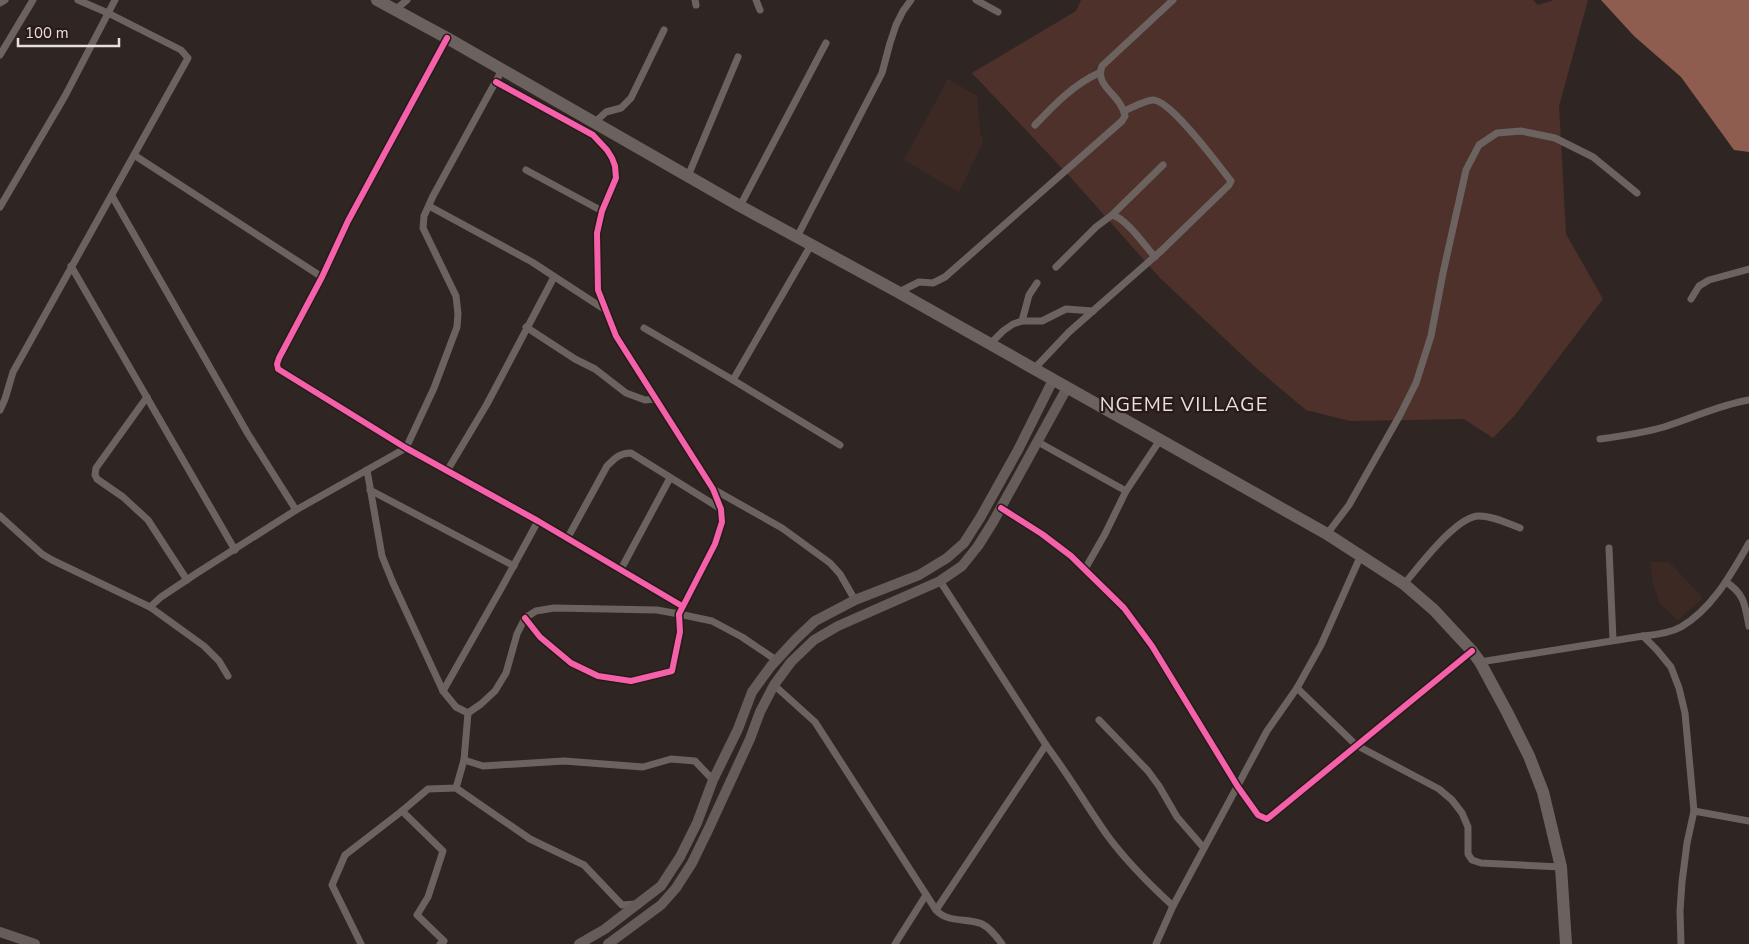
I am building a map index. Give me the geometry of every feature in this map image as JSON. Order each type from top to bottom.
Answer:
[{"type":"highway","points":[[377,0],[447,38],[499,76],[594,123],[740,206],[898,292],[1327,534],[1404,584],[1434,610],[1480,662],[1529,756],[1543,792],[1561,866],[1566,944]]},
{"type":"main road","points":[[579,944],[605,929],[661,886],[680,857],[696,823],[713,780],[738,729],[752,692],[776,660],[815,621],[855,600],[919,576],[947,558],[964,543],[1014,457],[1053,380]]},
{"type":"main road","points":[[608,944],[661,905],[676,888],[692,863],[738,766],[760,712],[774,686],[791,662],[814,640],[838,626],[940,581],[962,566],[978,546],[1002,508],[1067,388]]},
{"type":"main road","points":[[0,932],[35,944]]},
{"type":"street","points":[[0,3],[5,0]]},
{"type":"street","points":[[0,55],[34,0]]},
{"type":"street","points":[[0,410],[13,372],[188,58],[181,50],[78,0]]},
{"type":"street","points":[[0,207],[64,96],[115,0]]},
{"type":"street","points":[[395,10],[407,0]]},
{"type":"street","points":[[756,0],[760,10]]},
{"type":"street","points":[[797,237],[882,73],[896,25],[903,11],[912,0]]},
{"type":"street","points":[[976,0],[998,12]]},
{"type":"street","points":[[898,292],[919,282],[933,283],[945,277],[1122,121],[1125,116],[1124,111],[1119,101],[1100,80],[1099,73],[1102,66],[1173,0]]},
{"type":"street","points":[[594,123],[606,112],[621,108],[630,98],[664,30]]},
{"type":"street","points":[[447,38],[348,221],[322,277],[279,358],[278,369],[406,448],[538,521],[682,606]]},
{"type":"street","points":[[740,206],[826,43]]},
{"type":"street","points":[[688,176],[738,57]]},
{"type":"street","points":[[1034,125],[1056,103],[1087,78],[1099,73]]},
{"type":"street","points":[[150,607],[187,580],[296,510],[406,448],[434,388],[457,327],[456,296],[423,228],[424,216],[499,76],[593,136],[607,150],[615,166],[616,178],[602,211],[597,233],[598,290],[616,336],[713,489],[722,509],[722,522],[715,544],[679,614],[680,632],[672,671],[631,681],[598,676],[571,663],[540,637],[525,618]]},
{"type":"street","points":[[1034,369],[1068,332],[1155,257],[1210,205],[1231,181],[1181,120],[1164,104],[1154,100],[1124,111]]},
{"type":"street","points":[[1327,534],[1349,505],[1416,383],[1432,336],[1443,273],[1466,170],[1479,146],[1497,133],[1521,131],[1555,138],[1593,157],[1637,193]]},
{"type":"street","points":[[134,155],[322,277]]},
{"type":"street","points":[[1056,267],[1089,233],[1112,214],[1163,165]]},
{"type":"street","points":[[526,170],[602,211]]},
{"type":"street","points":[[112,196],[248,434],[296,510]]},
{"type":"street","points":[[429,206],[532,262],[605,309]]},
{"type":"street","points":[[1112,214],[1126,224],[1155,257]]},
{"type":"street","points":[[733,380],[811,245]]},
{"type":"street","points":[[71,266],[235,550]]},
{"type":"street","points":[[1691,299],[1699,286],[1709,280],[1749,269]]},
{"type":"street","points":[[448,471],[487,404],[554,277]]},
{"type":"street","points":[[1022,321],[1029,295],[1038,283]]},
{"type":"street","points":[[990,344],[1003,331],[1013,324],[1022,321],[1042,321],[1066,309],[1093,311]]},
{"type":"street","points":[[526,327],[595,370],[626,394],[645,400],[656,399]]},
{"type":"street","points":[[644,328],[840,445]]},
{"type":"street","points":[[147,397],[96,468],[95,475],[97,479],[123,497],[148,520],[187,580]]},
{"type":"street","points":[[1600,439],[1634,435],[1665,427],[1719,408],[1749,400]]},
{"type":"street","points":[[1084,569],[1105,534],[1126,492],[1160,440]]},
{"type":"street","points":[[1038,442],[1126,492]]},
{"type":"street","points":[[567,539],[608,466],[623,453],[631,453],[722,509]]},
{"type":"street","points":[[367,470],[382,556],[443,691],[456,707],[468,713]]},
{"type":"street","points":[[620,571],[670,478]]},
{"type":"street","points":[[713,489],[782,528],[830,562],[840,574],[855,600]]},
{"type":"street","points":[[370,490],[514,566]]},
{"type":"street","points":[[1002,508],[1071,556],[1124,608],[1152,646],[1238,787],[1258,815],[1267,819],[1472,651]]},
{"type":"street","points":[[0,516],[42,554],[150,607],[204,646],[219,661],[228,676]]},
{"type":"street","points":[[1404,584],[1454,528],[1465,520],[1478,516],[1496,518],[1520,528]]},
{"type":"street","points":[[443,691],[538,521]]},
{"type":"street","points":[[1480,662],[1658,634],[1680,627],[1696,614],[1726,582],[1749,543]]},
{"type":"street","points":[[1609,548],[1613,640]]},
{"type":"street","points":[[1156,944],[1203,847],[1238,787],[1267,731],[1297,688],[1321,645],[1361,555]]},
{"type":"street","points":[[940,581],[1046,745],[1065,769],[1108,835],[1142,877],[1173,906]]},
{"type":"street","points":[[1726,582],[1740,592],[1747,612],[1749,626]]},
{"type":"street","points":[[468,713],[495,691],[506,674],[517,634],[525,618],[536,611],[554,608],[657,610],[679,614],[712,621],[742,637],[776,660]]},
{"type":"street","points":[[1643,636],[1671,667],[1680,688],[1685,713],[1694,811],[1687,843],[1682,882],[1680,911],[1681,944]]},
{"type":"street","points":[[774,686],[815,722],[936,910],[950,918],[983,925],[1002,944]]},
{"type":"street","points":[[1297,688],[1356,745],[1439,789],[1452,800],[1462,813],[1468,827],[1468,854],[1472,860],[1481,863],[1561,866]]},
{"type":"street","points":[[456,788],[464,760],[468,713]]},
{"type":"street","points":[[1099,720],[1148,771],[1177,817],[1203,847]]},
{"type":"street","points":[[936,910],[1046,745]]},
{"type":"street","points":[[464,760],[483,766],[564,761],[643,767],[671,759],[695,761],[713,780]]},
{"type":"street","points":[[361,944],[332,885],[345,855],[428,789],[456,788],[530,839],[584,865],[622,905],[639,904]]},
{"type":"street","points":[[402,811],[444,851],[428,897],[417,915],[444,940],[440,944]]},
{"type":"street","points":[[1694,811],[1749,821]]},
{"type":"street","points":[[895,944],[926,895]]},
{"type":"shaded area","points":[[1081,0],[1533,0],[1538,5],[1554,0],[1588,0],[1559,106],[1566,234],[1603,299],[1515,415],[1493,438],[1464,419],[1350,421],[1306,410],[1255,367],[1160,278],[1073,180],[972,73],[1076,11]]},
{"type":"shaded area","points":[[1601,0],[1749,0],[1749,152],[1734,150],[1681,77],[1634,36]]},
{"type":"shaded area","points":[[948,79],[977,96],[980,132],[983,142],[959,192],[904,160]]},
{"type":"shaded area","points":[[1650,562],[1669,562],[1703,598],[1678,620],[1660,604],[1653,583]]},
{"type":"cycle path","points":[[447,38],[348,221],[322,277],[279,358],[278,369],[406,448],[538,521],[682,606]]},
{"type":"cycle path","points":[[496,82],[593,135],[612,158],[616,178],[602,211],[597,233],[598,290],[616,336],[713,489],[721,509],[722,522],[715,544],[679,614],[680,632],[672,671],[631,681],[598,676],[571,663],[540,637],[525,618]]},
{"type":"cycle path","points":[[1001,508],[1042,534],[1071,556],[1124,608],[1152,646],[1238,787],[1258,815],[1267,819],[1472,651]]},
{"type":"district","name":"NGEME VILLAGE","points":[[1184,404]]}]
